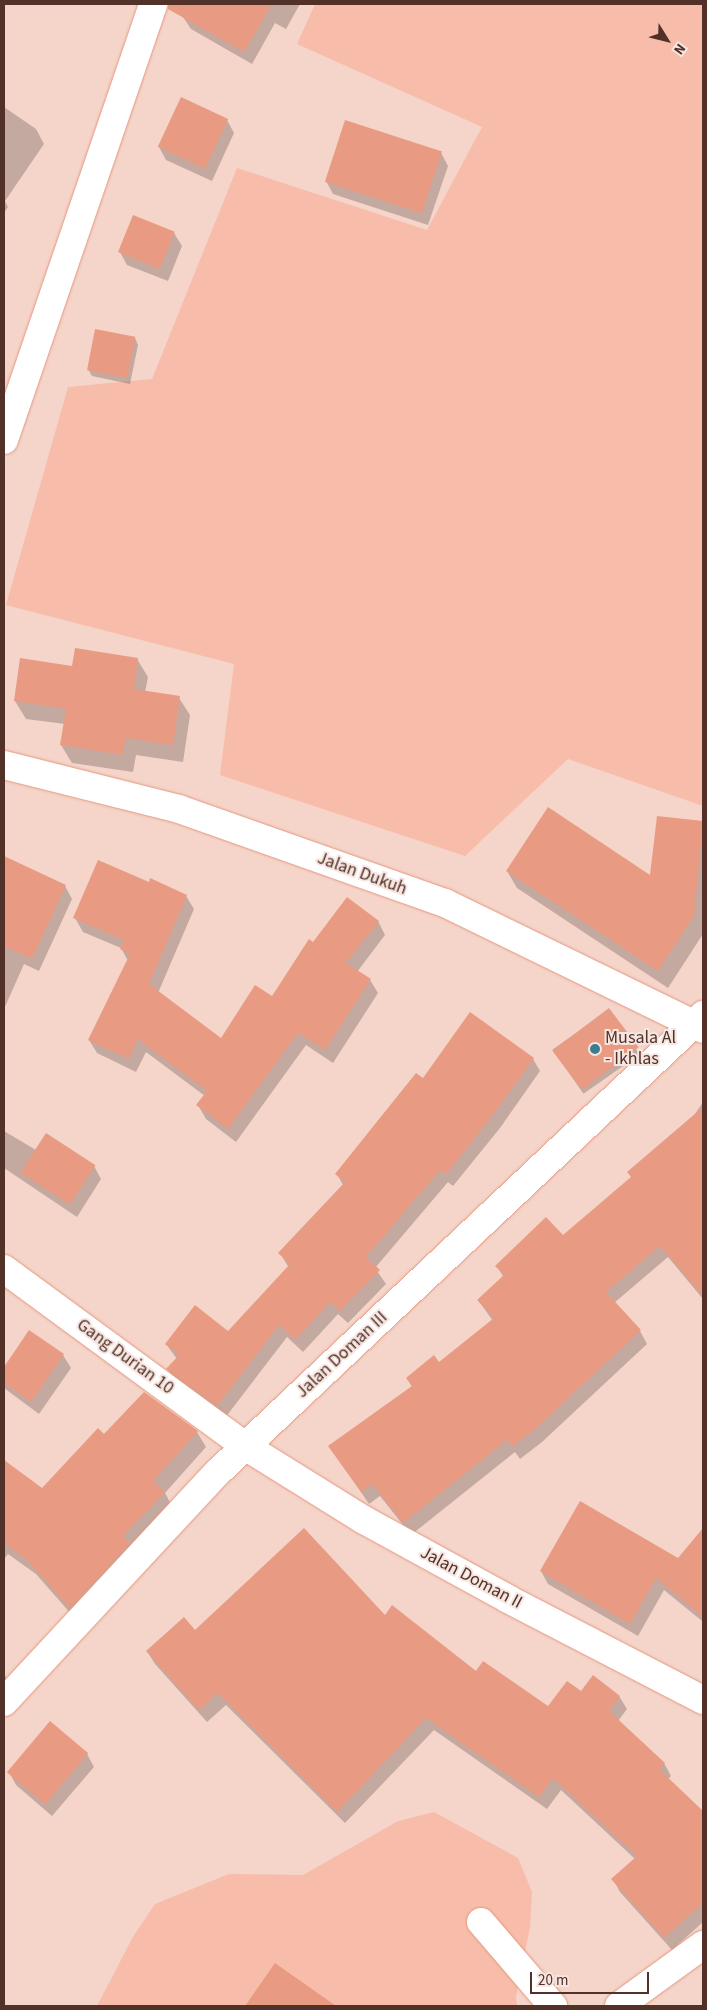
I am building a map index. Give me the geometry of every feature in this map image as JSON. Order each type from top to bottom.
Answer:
[{"type":"street","points":[[4,440],[152,4]]},
{"type":"street","name":"Jalan Dukuh","points":[[4,765],[179,809],[445,903],[700,1022]]},
{"type":"street","name":"Jalan Doman III","points":[[4,1702],[217,1473],[700,1022]]},
{"type":"street","name":"Gang Durian 10","points":[[4,1269],[246,1446]]},
{"type":"street","name":"Jalan Doman II","points":[[246,1446],[364,1520],[703,1700]]},
{"type":"street","points":[[482,1922],[553,2006]]},
{"type":"street","points":[[619,2006],[703,1945]]},
{"type":"shaded area","points":[[315,4],[703,4],[703,806],[568,759],[465,856],[220,775],[234,664],[6,605],[68,387],[152,379],[237,168],[427,230],[482,127],[297,44]]},
{"type":"shaded area","points":[[434,1812],[518,1858],[532,1892],[530,1927],[516,1997],[517,2006],[97,2006],[134,1935],[155,1904],[229,1874],[303,1875],[398,1821]]},
{"type":"building","points":[[168,4],[272,4],[244,52],[168,9]]},
{"type":"building","points":[[181,97],[228,119],[205,169],[158,147]]},
{"type":"building","points":[[345,120],[442,152],[422,213],[325,182]]},
{"type":"building","points":[[133,215],[175,232],[160,269],[118,252]]},
{"type":"building","points":[[95,329],[135,337],[127,378],[87,370]]},
{"type":"building","points":[[75,648],[138,658],[134,689],[180,696],[173,745],[126,738],[123,755],[60,745],[66,709],[14,701],[20,658],[72,666]]},
{"type":"building","points":[[548,807],[650,875],[657,816],[703,821],[694,916],[658,971],[506,871]]},
{"type":"building","points":[[4,856],[66,885],[32,959],[4,946]]},
{"type":"building","points":[[98,860],[149,882],[150,878],[187,895],[149,984],[221,1038],[255,985],[272,996],[309,939],[313,942],[347,897],[379,921],[346,963],[371,979],[325,1050],[298,1033],[228,1129],[196,1105],[207,1091],[138,1039],[129,1059],[88,1040],[130,954],[120,949],[124,940],[73,918]]},
{"type":"building","name":"Musala Al - Ikhlas","points":[[609,1008],[638,1047],[582,1090],[552,1051]]},
{"type":"building","points":[[470,1012],[534,1058],[493,1115],[446,1174],[440,1170],[366,1257],[380,1270],[340,1311],[330,1302],[295,1340],[279,1325],[217,1406],[166,1369],[179,1355],[165,1344],[195,1305],[228,1331],[290,1264],[278,1253],[345,1182],[335,1174],[416,1073],[423,1078]]},
{"type":"building","points":[[703,1107],[703,1296],[660,1246],[606,1292],[641,1330],[535,1429],[512,1447],[507,1440],[403,1523],[372,1484],[361,1492],[328,1446],[412,1386],[406,1378],[434,1355],[439,1362],[494,1318],[477,1300],[504,1275],[495,1266],[546,1217],[563,1235],[631,1177],[627,1172]]},
{"type":"building","points":[[46,1133],[95,1165],[70,1205],[20,1172]]},
{"type":"building","points":[[29,1330],[64,1354],[31,1402],[4,1383],[4,1367]]},
{"type":"building","points":[[144,1392],[198,1431],[153,1481],[165,1492],[123,1536],[130,1543],[70,1608],[26,1559],[4,1543],[4,1460],[42,1488],[98,1428],[104,1434]]},
{"type":"building","points":[[580,1501],[678,1558],[703,1528],[703,1617],[656,1578],[630,1624],[540,1571]]},
{"type":"building","points":[[304,1528],[385,1615],[392,1605],[476,1671],[483,1661],[548,1706],[567,1681],[581,1691],[593,1675],[620,1696],[609,1711],[665,1763],[659,1769],[703,1811],[703,1903],[664,1938],[611,1879],[637,1856],[553,1778],[539,1797],[426,1718],[337,1812],[218,1693],[199,1710],[146,1651],[184,1617],[195,1630]]},
{"type":"building","points":[[50,1721],[88,1753],[45,1804],[7,1772]]},
{"type":"building","points":[[275,1963],[336,2006],[245,2006]]},
{"type":"place","name":"Musala Al - Ikhlas","points":[[595,1049]]}]
